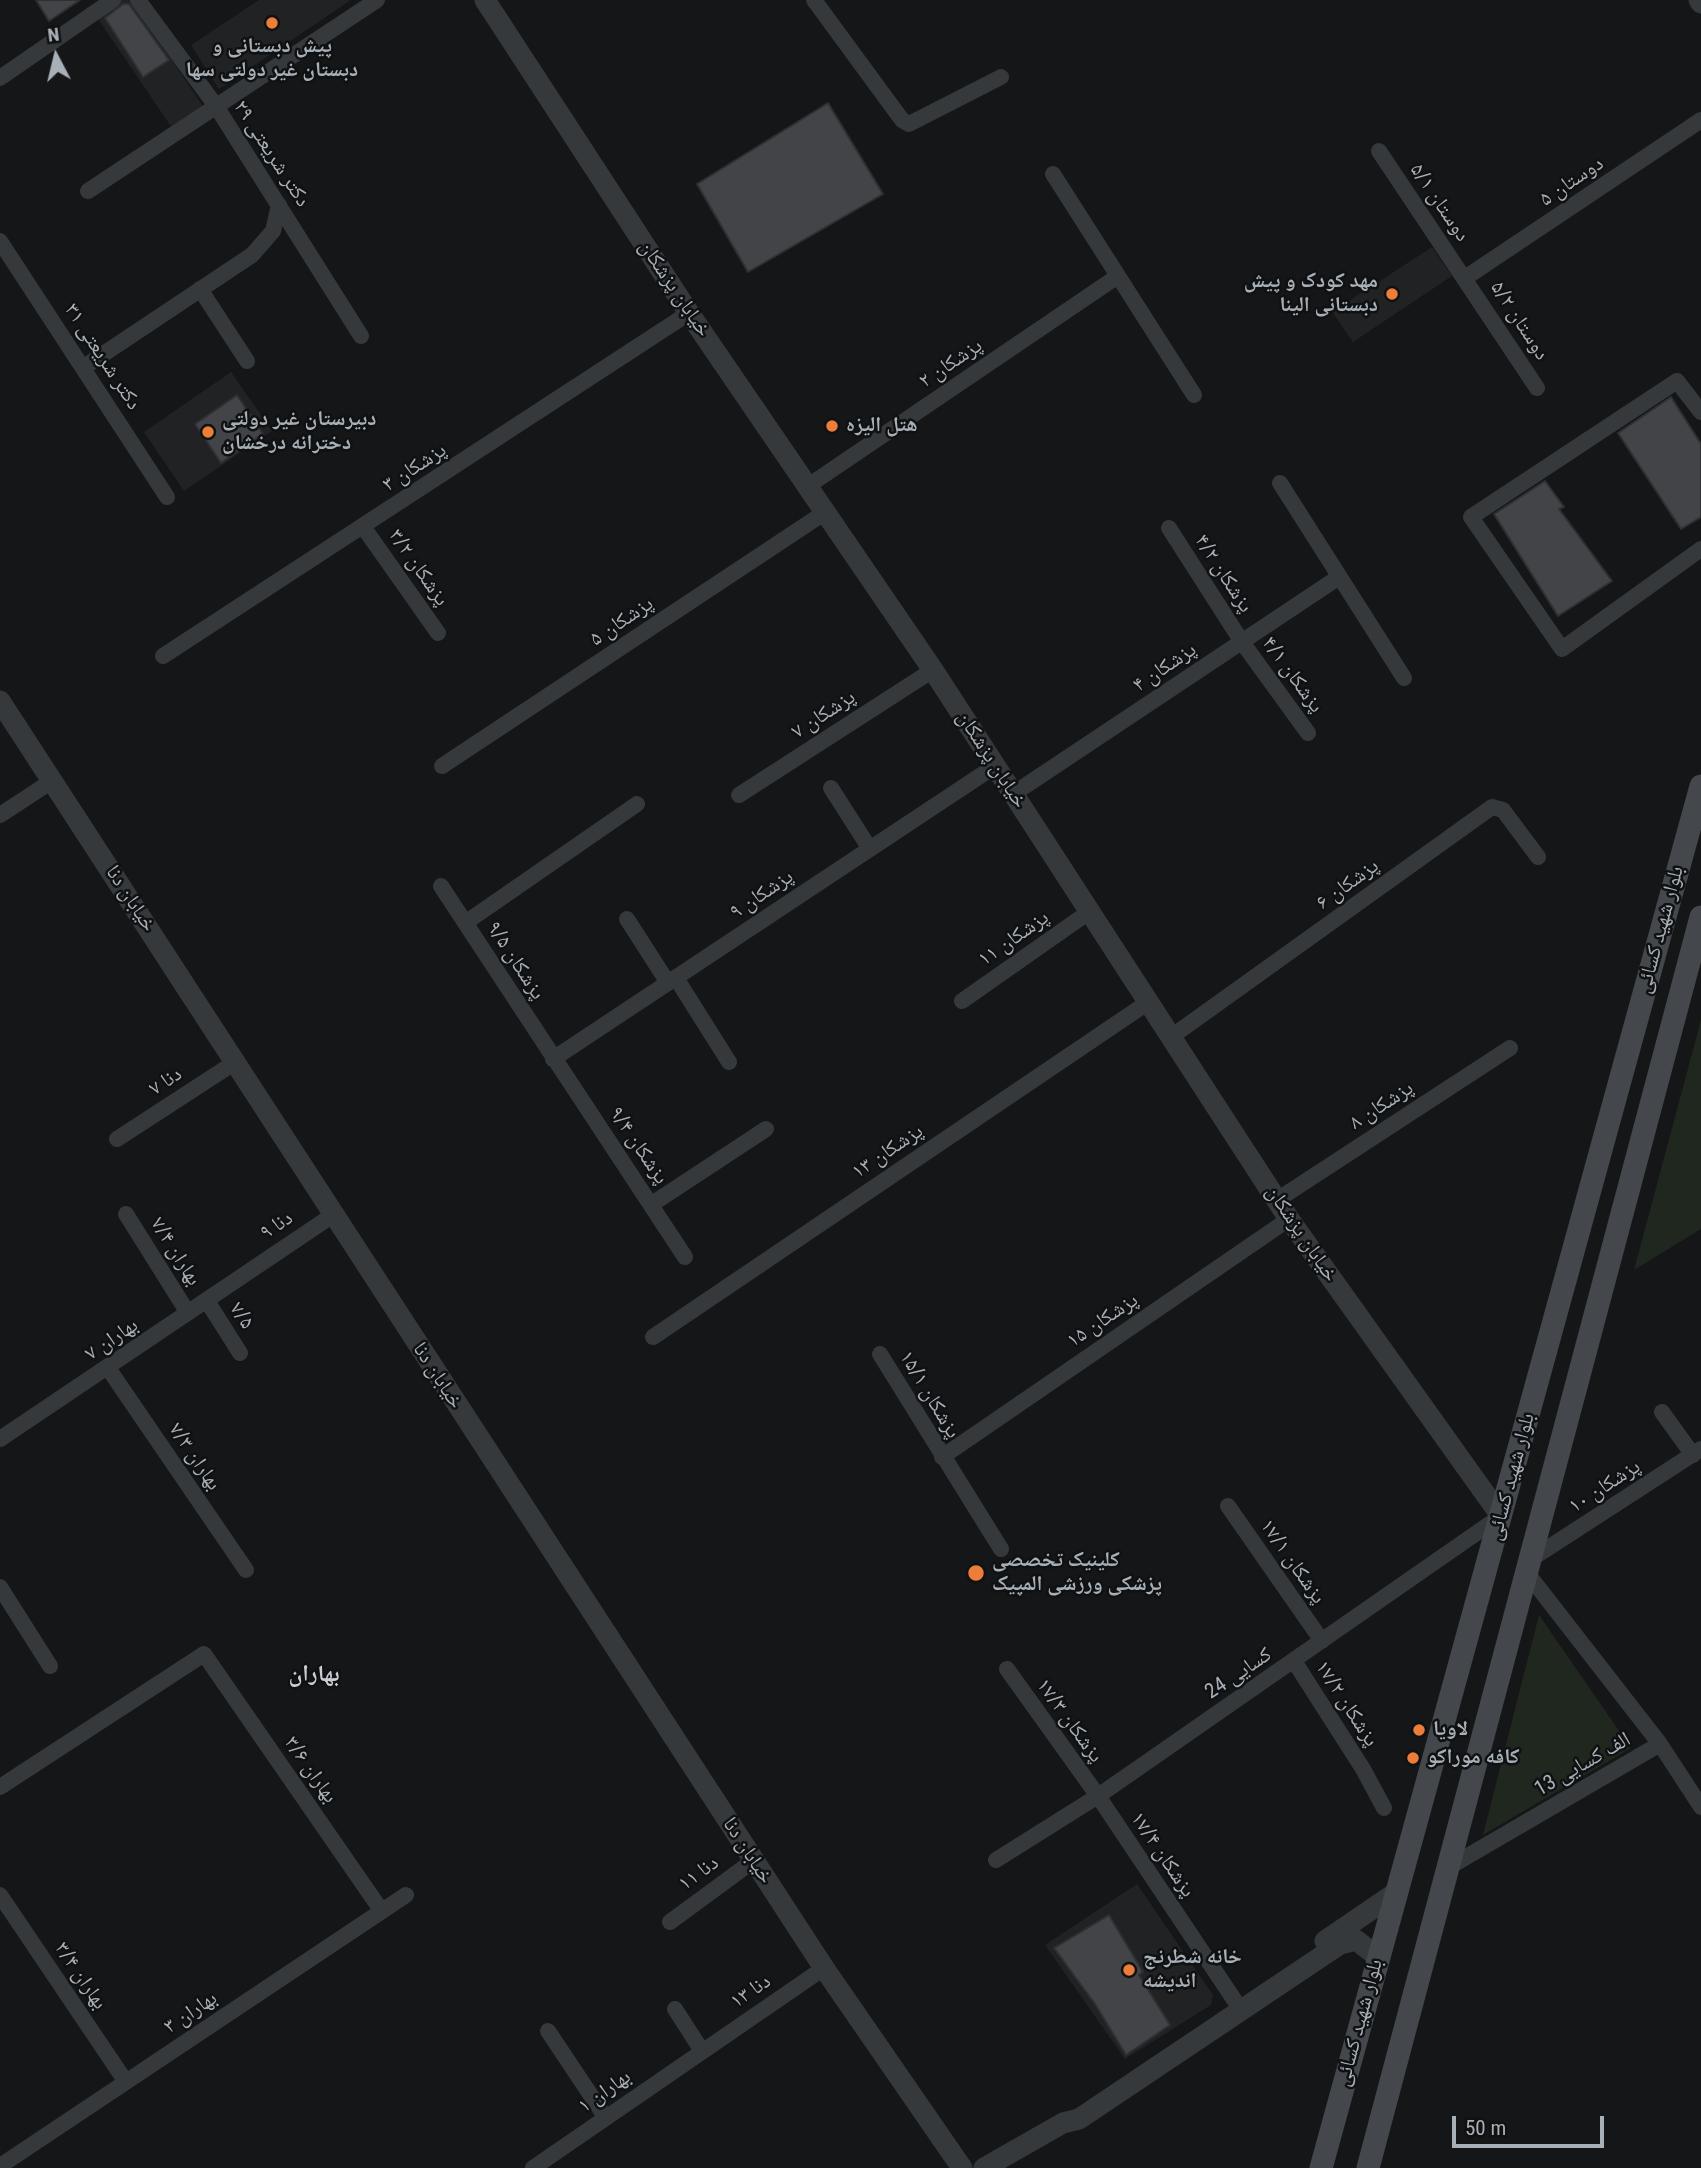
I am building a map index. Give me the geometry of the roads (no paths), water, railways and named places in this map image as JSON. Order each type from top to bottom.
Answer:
[{"type":"main road","name":"بلوار شهید کسائی","points":[[1321,2168],[1501,1516],[1690,866],[1701,786]]},
{"type":"main road","name":"بلوار شهید کسائی","points":[[1368,2168],[1701,917]]},
{"type":"street","points":[[0,78],[113,0]]},
{"type":"street","name":"۲۹ دکتر شریعتی","points":[[138,0],[216,106],[361,336]]},
{"type":"street","name":"خیابان پزشکان","points":[[485,0],[689,313],[933,670],[1289,1219],[1501,1516]]},
{"type":"street","points":[[814,0],[902,120],[909,124],[1000,77]]},
{"type":"street","points":[[88,191],[374,2]]},
{"type":"street","name":"۵ دوستان","points":[[1465,278],[1701,120]]},
{"type":"street","name":"۵/۱ دوستان","points":[[1379,151],[1465,278]]},
{"type":"street","points":[[1053,174],[1194,395]]},
{"type":"street","points":[[83,367],[259,247],[273,231],[279,205]]},
{"type":"street","name":"۳۱ دکتر شریعتی","points":[[0,241],[167,497]]},
{"type":"street","name":"۲ پزشکان","points":[[808,486],[1118,276]]},
{"type":"street","name":"۵/۲ دوستان","points":[[1465,278],[1538,388]]},
{"type":"street","points":[[200,289],[247,361]]},
{"type":"street","name":"۳ پزشکان","points":[[163,656],[364,528],[689,313]]},
{"type":"street","points":[[1701,412],[1677,381],[1472,517],[1562,649],[1701,549]]},
{"type":"street","points":[[1280,483],[1404,678]]},
{"type":"street","name":"۵ پزشکان","points":[[442,766],[824,513]]},
{"type":"street","name":"۳/۲ پزشکان","points":[[364,528],[438,633]]},
{"type":"street","name":"۴/۲ پزشکان","points":[[1169,528],[1242,642]]},
{"type":"street","name":"۴ پزشکان","points":[[1013,794],[1339,577]]},
{"type":"street","name":"۴/۱ پزشکان","points":[[1242,642],[1308,733]]},
{"type":"street","name":"۷ پزشکان","points":[[739,795],[933,670]]},
{"type":"street","name":"خیابان دنا","points":[[0,701],[237,1061],[333,1215],[753,1861],[962,2168]]},
{"type":"street","name":"۹ پزشکان","points":[[553,1059],[995,766]]},
{"type":"street","points":[[0,815],[52,781]]},
{"type":"street","points":[[831,788],[870,849]]},
{"type":"street","points":[[465,923],[637,804]]},
{"type":"street","name":"۶ پزشکان","points":[[1171,1037],[1492,807],[1503,810],[1538,857]]},
{"type":"street","name":"۹/۵ پزشکان","points":[[441,886],[553,1059]]},
{"type":"street","name":"۱۱ پزشکان","points":[[962,1001],[1089,912]]},
{"type":"street","points":[[627,919],[729,1062]]},
{"type":"street","name":"۱۳ پزشکان","points":[[653,1337],[1147,1003]]},
{"type":"street","name":"۸ پزشکان","points":[[1277,1200],[1510,1048]]},
{"type":"street","name":"۹/۴ پزشکان","points":[[553,1059],[652,1203],[685,1257]]},
{"type":"street","name":"۷ دنا","points":[[117,1139],[237,1061]]},
{"type":"street","points":[[652,1203],[766,1129]]},
{"type":"street","name":"۷/۴ بهاران","points":[[126,1214],[188,1313]]},
{"type":"street","name":"۹ دنا","points":[[246,1273],[333,1215]]},
{"type":"street","name":"۱۵ پزشکان","points":[[942,1457],[1289,1219]]},
{"type":"street","name":"۷ بهاران","points":[[0,1439],[246,1273]]},
{"type":"street","name":"۷/۵","points":[[207,1301],[240,1353]]},
{"type":"street","name":"۱۵/۱ پزشکان","points":[[880,1354],[1001,1549]]},
{"type":"street","name":"۷/۳ بهاران","points":[[108,1368],[246,1570]]},
{"type":"street","points":[[1662,1412],[1697,1452]]},
{"type":"street","name":"۱۰ پزشکان","points":[[1529,1566],[1697,1452]]},
{"type":"street","name":"۱۷/۱ پزشکان","points":[[1228,1506],[1322,1641]]},
{"type":"street","name":"کسایی 24","points":[[996,1860],[1098,1796],[1501,1516]]},
{"type":"street","name":"13 الف کسایی","points":[[1449,1867],[1660,1744],[1529,1566]]},
{"type":"street","points":[[0,1587],[50,1666]]},
{"type":"street","name":"۳/۶ بهاران","points":[[0,1787],[204,1654],[381,1910]]},
{"type":"street","name":"۱۷/۲ پزشکان","points":[[1294,1661],[1363,1769],[1384,1808]]},
{"type":"street","name":"۱۷/۳ پزشکان","points":[[1007,1670],[1098,1796]]},
{"type":"street","points":[[1660,1744],[1701,1807]]},
{"type":"street","name":"۱۷/۴ پزشکان","points":[[1098,1796],[1235,2001]]},
{"type":"street","name":"۱۱ دنا","points":[[670,1922],[753,1861]]},
{"type":"street","points":[[1063,2123],[1074,2109],[1397,1892]]},
{"type":"street","name":"۳/۴ بهاران","points":[[0,1895],[126,2082]]},
{"type":"street","name":"۳ بهاران","points":[[0,2166],[406,1895]]},
{"type":"street","points":[[984,2168],[1063,2123],[1079,2119],[1340,1944],[1356,1940],[1378,1957]]},
{"type":"street","name":"۱۳ دنا","points":[[702,2051],[824,1968]]},
{"type":"street","points":[[675,2009],[702,2051]]},
{"type":"street","points":[[548,2031],[606,2118]]},
{"type":"street","name":"بهاران ۱","points":[[533,2168],[702,2051]]},
{"type":"place","name":"پیش دبستانی و دبستان غیر دولتی سها","points":[[272,23]]},
{"type":"place","name":"مهد کودک و پیش دبستانی الینا","points":[[1392,294]]},
{"type":"place","name":"هتل الیزه","points":[[832,426]]},
{"type":"place","name":"دبیرستان غیر دولتی دخترانه درخشان","points":[[208,432]]},
{"type":"place","name":"کلینیک تخصصی پزشکی ورزشی المپیک","points":[[976,1573]]},
{"type":"place","name":"لاویا","points":[[1419,1730]]},
{"type":"place","name":"کافه موراکو","points":[[1413,1758]]},
{"type":"place","name":"خانه شطرنج اندیشه","points":[[1129,1970]]},
{"type":"district","name":"بهاران","points":[[314,1675]]}]
